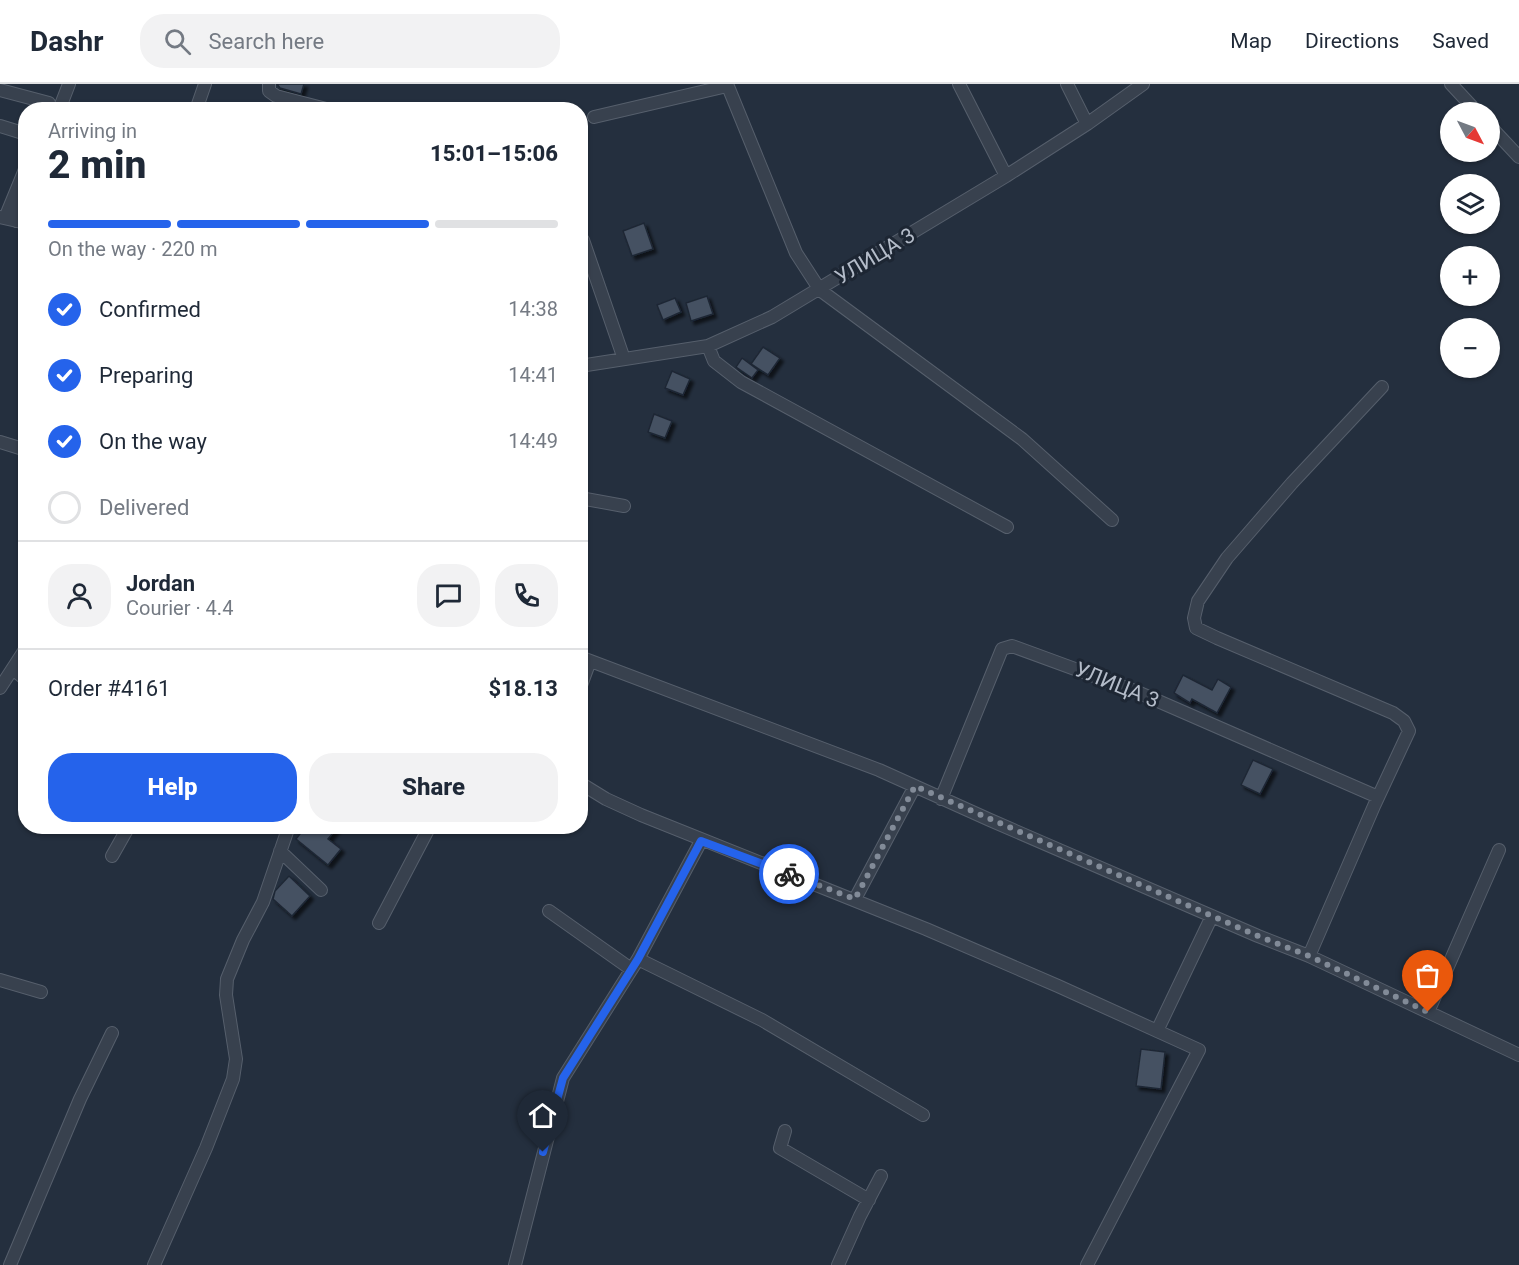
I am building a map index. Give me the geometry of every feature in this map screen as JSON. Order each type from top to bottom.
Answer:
[{"type":"street","points":[[62,102],[69,84]]},
{"type":"street","points":[[199,102],[205,84]]},
{"type":"street","points":[[268,84],[269,91],[276,96],[299,102]]},
{"type":"street","points":[[959,84],[1006,176]]},
{"type":"street","points":[[1067,84],[1087,124]]},
{"type":"street","name":"УЛИЦА 3","points":[[588,365],[708,346],[771,317],[820,290],[1006,176],[1087,124],[1143,84]]},
{"type":"street","points":[[1451,84],[1468,102]]},
{"type":"street","points":[[594,117],[727,85],[796,253],[820,290],[1022,438],[1112,520]]},
{"type":"street","points":[[0,90],[45,102]]},
{"type":"street","points":[[0,126],[18,132]]},
{"type":"street","points":[[1500,137],[1519,157]]},
{"type":"street","points":[[12,220],[18,197]]},
{"type":"street","points":[[588,255],[624,359]]},
{"type":"street","points":[[708,346],[714,361],[741,382],[1008,527]]},
{"type":"street","points":[[1309,956],[1378,797],[1409,732],[1404,722],[1393,714],[1196,628],[1194,618],[1198,601],[1227,558],[1292,483],[1382,387]]},
{"type":"street","points":[[0,442],[18,448]]},
{"type":"street","points":[[588,499],[624,506]]},
{"type":"street","name":"УЛИЦА 3","points":[[941,798],[1002,649],[1012,645],[1135,691],[1378,797]]},
{"type":"street","points":[[0,688],[18,660]]},
{"type":"street","points":[[588,660],[879,770],[1309,956],[1519,1054]]},
{"type":"street","points":[[12,669],[18,674]]},
{"type":"street","points":[[855,899],[915,786]]},
{"type":"street","points":[[588,788],[606,799],[701,841],[855,899],[1058,986],[1199,1050],[1087,1265]]},
{"type":"street","points":[[112,856],[124,834]]},
{"type":"street","points":[[154,1265],[206,1148],[232,1079],[236,1059],[226,995],[227,980],[243,940],[263,902],[286,834]]},
{"type":"street","points":[[379,923],[426,834]]},
{"type":"street","points":[[515,1265],[563,1078],[634,964],[701,841]]},
{"type":"street","points":[[1428,1012],[1499,850]]},
{"type":"street","points":[[280,851],[321,890]]},
{"type":"street","points":[[549,911],[634,964],[762,1020],[923,1114]]},
{"type":"street","points":[[1157,1031],[1212,916]]},
{"type":"street","points":[[0,980],[41,992]]},
{"type":"street","points":[[10,1265],[58,1150],[112,1033]]},
{"type":"street","points":[[785,1131],[780,1148],[869,1200]]},
{"type":"street","points":[[838,1265],[881,1176]]},
{"type":"building","points":[[277,84],[304,84],[301,94],[280,88]]},
{"type":"building","points":[[644,223],[653,249],[632,256],[623,231]]},
{"type":"building","points":[[707,296],[713,314],[691,321],[686,303]]},
{"type":"building","points":[[675,298],[681,312],[663,320],[657,305]]},
{"type":"building","points":[[763,347],[780,358],[768,375],[751,364]]},
{"type":"building","points":[[742,358],[758,370],[752,378],[736,367]]},
{"type":"building","points":[[672,371],[690,379],[683,395],[665,388]]},
{"type":"building","points":[[654,414],[672,421],[665,438],[648,432]]},
{"type":"building","points":[[1183,675],[1212,690],[1218,679],[1231,687],[1217,713],[1192,699],[1190,703],[1174,693]]},
{"type":"building","points":[[1253,760],[1273,769],[1260,794],[1241,785]]},
{"type":"building","points":[[300,834],[332,834],[328,839],[341,849],[328,865],[296,839]]},
{"type":"building","points":[[289,876],[310,896],[292,916],[273,899],[275,891]]},
{"type":"building","points":[[1141,1049],[1165,1052],[1161,1089],[1136,1086]]},
{"type":"way so far","points":[[789,874],[855,899],[915,786],[1258,936],[1309,956],[1428,1012]]},
{"type":"route","points":[[543,1152],[563,1078],[638,959],[701,841],[789,874]]}]
